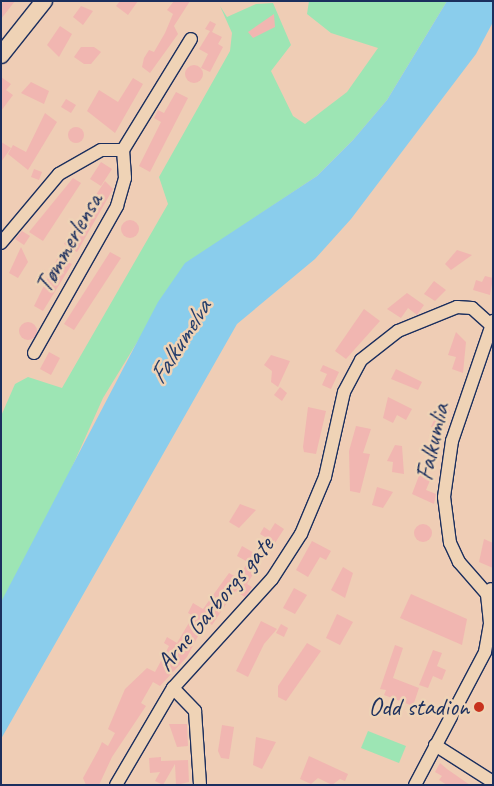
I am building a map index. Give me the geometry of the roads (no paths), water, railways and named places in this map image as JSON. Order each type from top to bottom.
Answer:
[{"type":"main road","points":[[1,55],[44,1]]},
{"type":"street","points":[[123,150],[191,39]]},
{"type":"street","name":"Tømmerlensa","points":[[1,243],[60,174],[101,150],[123,150],[125,178],[117,206],[34,353]]},
{"type":"street","name":"Arne Garborgs gate","points":[[116,785],[173,688],[272,579],[301,534],[325,477],[344,392],[361,360],[398,331],[457,307],[472,308],[491,322]]},
{"type":"street","name":"Falkumlia","points":[[490,591],[459,562],[450,543],[444,497],[449,451],[491,322]]},
{"type":"street","points":[[415,785],[434,745],[489,653],[490,591]]},
{"type":"street","points":[[173,688],[195,712],[200,785]]},
{"type":"street","points":[[434,745],[493,782]]},
{"type":"water","name":"Falkumelva","points":[[447,1],[493,1],[493,22],[476,54],[351,219],[315,259],[237,324],[1,739],[1,602],[158,302],[185,263],[317,176],[353,140],[387,100]]},
{"type":"place","name":"Odd stadion","points":[[479,707]]}]
